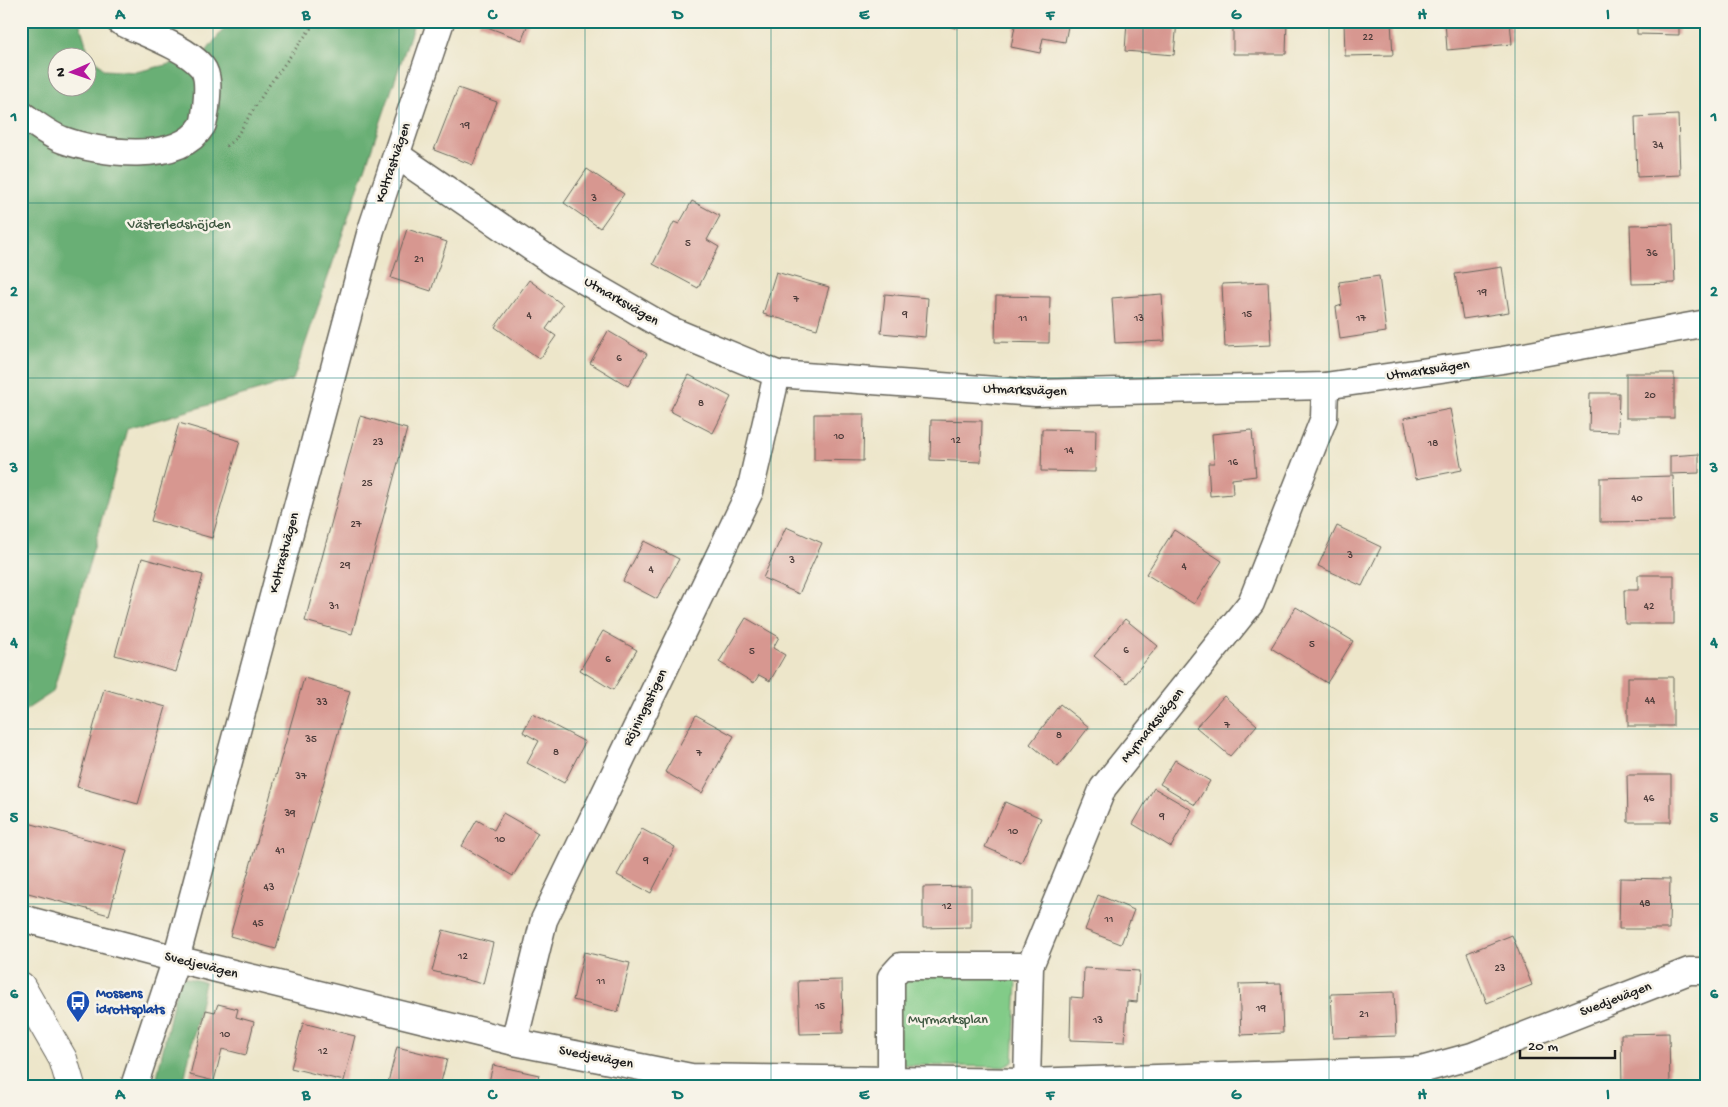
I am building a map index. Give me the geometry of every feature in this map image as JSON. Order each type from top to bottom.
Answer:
[{"type":"street","points":[[21,114],[62,139],[101,150],[155,151],[180,145],[192,138],[203,125],[207,81],[203,68],[185,53],[119,21]]},
{"type":"street","name":"Koltrastvägen","points":[[134,1086],[176,960],[371,230],[398,156],[440,21]]},
{"type":"street","name":"Utmarksvägen","points":[[398,156],[557,265],[668,329],[777,374],[1036,394],[1325,386],[1503,360],[1707,323]]},
{"type":"street","name":"Röjningsstigen","points":[[514,1042],[544,920],[750,491],[777,374]]},
{"type":"street","name":"Myrmarksvägen","points":[[1027,1082],[1030,966],[1102,788],[1251,603],[1324,418],[1325,386]]},
{"type":"street","name":"Svedjevägen","points":[[21,918],[176,960],[514,1042],[691,1077],[1027,1082],[1421,1070],[1472,1056],[1689,971],[1707,971]]},
{"type":"street","points":[[891,1080],[891,977],[901,966],[1030,966]]},
{"type":"street","points":[[21,986],[63,1059],[71,1086]]},
{"type":"green space","name":"Västerledshöjden","points":[[21,21],[79,21],[87,48],[48,48],[48,98],[98,98],[98,63],[104,70],[136,72],[174,63],[194,67],[230,21],[415,21],[293,380],[127,429],[53,692],[21,713]]},
{"type":"green space","name":"Myrmarksplan","points":[[906,974],[1010,975],[1017,981],[1013,1062],[1004,1067],[905,1065],[899,1056],[900,983]]},
{"type":"green space","points":[[179,976],[205,982],[183,1086],[155,1086]]},
{"type":"building","points":[[480,21],[529,21],[522,40],[479,24]]},
{"type":"building","points":[[932,21],[957,21],[955,28]]},
{"type":"building","points":[[1016,21],[1069,21],[1065,42],[1043,38],[1040,53],[1011,47]]},
{"type":"building","points":[[1127,21],[1177,21],[1174,55],[1125,51]]},
{"type":"building","points":[[1233,21],[1287,21],[1286,54],[1233,54]]},
{"type":"building","points":[[1344,21],[1391,21],[1393,55],[1345,56]]},
{"type":"building","points":[[1445,21],[1510,21],[1512,44],[1447,50]]},
{"type":"building","points":[[1637,21],[1679,21],[1679,35],[1637,34]]},
{"type":"building","points":[[458,88],[497,102],[473,165],[434,150]]},
{"type":"building","points":[[1678,115],[1680,175],[1637,177],[1635,117]]},
{"type":"building","points":[[587,169],[624,194],[600,228],[564,203]]},
{"type":"building","points":[[692,201],[720,216],[707,240],[719,247],[698,288],[653,264],[674,222],[679,224]]},
{"type":"building","points":[[1673,224],[1675,283],[1632,284],[1630,225]]},
{"type":"building","points":[[407,229],[447,242],[431,291],[391,278]]},
{"type":"building","points":[[1502,267],[1509,312],[1463,319],[1455,274]]},
{"type":"building","points":[[776,272],[829,287],[817,329],[763,314]]},
{"type":"building","points":[[1379,276],[1386,332],[1340,339],[1336,307],[1342,305],[1339,282]]},
{"type":"building","points":[[529,280],[563,305],[546,329],[556,336],[540,359],[495,327]]},
{"type":"building","points":[[1268,282],[1271,345],[1225,347],[1222,284]]},
{"type":"building","points":[[885,294],[928,298],[925,337],[881,333]]},
{"type":"building","points":[[1162,294],[1165,341],[1115,343],[1112,298]]},
{"type":"building","points":[[996,296],[1050,297],[1049,343],[995,342]]},
{"type":"building","points":[[608,331],[647,354],[628,386],[590,363]]},
{"type":"building","points":[[1626,373],[1674,373],[1674,418],[1626,418]]},
{"type":"building","points":[[689,375],[731,397],[713,433],[670,411]]},
{"type":"building","points":[[1590,393],[1619,393],[1618,432],[1589,431]]},
{"type":"building","points":[[1450,409],[1462,470],[1416,479],[1404,418]]},
{"type":"building","points":[[814,414],[864,414],[863,461],[814,460]]},
{"type":"building","points":[[360,416],[407,429],[352,634],[305,621]]},
{"type":"building","points":[[931,420],[982,421],[981,462],[930,460]]},
{"type":"building","points":[[179,423],[240,441],[212,538],[151,521]]},
{"type":"building","points":[[1042,429],[1096,430],[1095,472],[1041,471]]},
{"type":"building","points":[[1252,430],[1256,476],[1232,479],[1233,494],[1210,496],[1208,463],[1214,463],[1212,434]]},
{"type":"building","points":[[1699,454],[1699,473],[1670,474],[1670,456]]},
{"type":"building","points":[[1673,476],[1674,521],[1600,522],[1600,478]]},
{"type":"building","points":[[1337,526],[1381,547],[1362,586],[1318,566]]},
{"type":"building","points":[[786,527],[822,543],[799,594],[763,578]]},
{"type":"building","points":[[1174,530],[1222,561],[1194,604],[1146,574]]},
{"type":"building","points":[[644,541],[679,559],[657,599],[623,581]]},
{"type":"building","points":[[142,558],[203,575],[176,672],[115,655]]},
{"type":"building","points":[[1638,575],[1674,575],[1674,624],[1625,624],[1624,590],[1638,590]]},
{"type":"building","points":[[1296,607],[1353,641],[1327,683],[1271,648]]},
{"type":"building","points":[[746,618],[779,637],[773,648],[785,655],[770,681],[759,675],[754,683],[719,662]]},
{"type":"building","points":[[1125,619],[1158,646],[1127,683],[1094,656]]},
{"type":"building","points":[[603,631],[637,650],[613,690],[580,670]]},
{"type":"building","points":[[1628,677],[1673,677],[1673,726],[1628,726]]},
{"type":"building","points":[[304,678],[350,691],[276,949],[230,936]]},
{"type":"building","points":[[104,689],[166,707],[138,804],[77,787]]},
{"type":"building","points":[[1224,696],[1257,725],[1230,756],[1196,727]]},
{"type":"building","points":[[1060,704],[1089,727],[1058,767],[1030,744]]},
{"type":"building","points":[[532,714],[585,742],[564,783],[527,763],[539,741],[523,732]]},
{"type":"building","points":[[696,715],[734,736],[702,793],[665,772]]},
{"type":"building","points":[[1175,760],[1210,781],[1195,805],[1160,784]]},
{"type":"building","points":[[1627,775],[1671,775],[1671,822],[1628,822]]},
{"type":"building","points":[[1154,788],[1192,810],[1171,847],[1133,824]]},
{"type":"building","points":[[1005,802],[1041,818],[1021,863],[985,847]]},
{"type":"building","points":[[503,813],[538,833],[513,876],[462,846],[477,820],[494,830]]},
{"type":"building","points":[[21,821],[127,850],[109,915],[21,891]]},
{"type":"building","points":[[642,829],[675,847],[651,893],[617,875]]},
{"type":"building","points":[[1620,878],[1670,879],[1669,929],[1619,929]]},
{"type":"building","points":[[971,886],[971,927],[923,928],[923,887]]},
{"type":"building","points":[[1098,895],[1134,910],[1121,944],[1085,930]]},
{"type":"building","points":[[443,930],[493,943],[483,984],[432,971]]},
{"type":"building","points":[[1512,935],[1532,985],[1487,1003],[1467,953]]},
{"type":"building","points":[[584,952],[630,963],[618,1012],[573,1000]]},
{"type":"building","points":[[1084,968],[1139,971],[1137,1002],[1127,1001],[1125,1042],[1070,1040],[1071,997],[1083,998]]},
{"type":"building","points":[[842,980],[843,1033],[800,1034],[798,981]]},
{"type":"building","points":[[1281,983],[1283,1033],[1241,1035],[1239,984]]},
{"type":"building","points":[[1394,992],[1396,1036],[1333,1038],[1331,994]]},
{"type":"building","points":[[218,1004],[238,1009],[236,1017],[254,1022],[246,1055],[222,1049],[214,1081],[190,1075],[206,1010],[215,1012]]},
{"type":"building","points":[[303,1023],[355,1036],[344,1081],[291,1068]]},
{"type":"building","points":[[1669,1033],[1670,1086],[1622,1086],[1621,1034]]},
{"type":"building","points":[[397,1047],[447,1059],[440,1086],[387,1086]]},
{"type":"building","points":[[493,1065],[539,1075],[536,1086],[488,1086]]},
{"type":"place","name":"Mossens idrottsplats","points":[[78,1023]]}]
